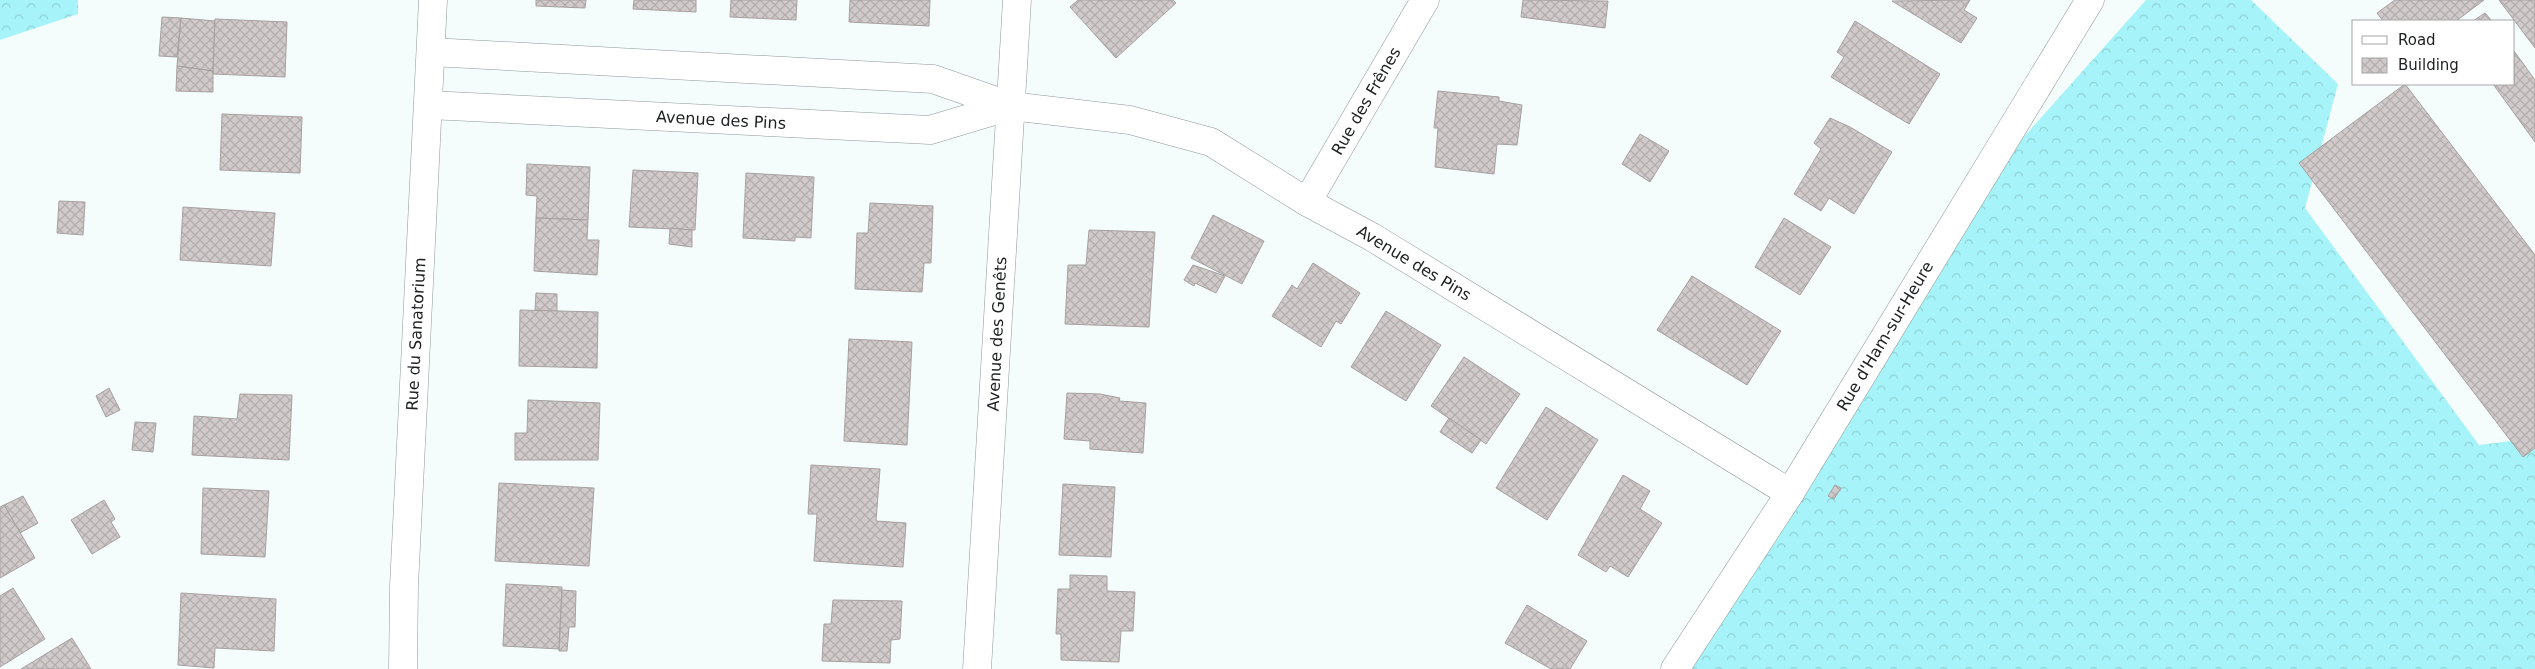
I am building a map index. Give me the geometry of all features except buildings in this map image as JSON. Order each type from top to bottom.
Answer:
[{"type":"street","name":"Rue du Sanatorium","points":[[403,669],[404,578],[433,0]]},
{"type":"street","name":"Avenue des Genêts","points":[[977,669],[1017,0]]},
{"type":"street","name":"Rue des Frênes","points":[[1307,202],[1425,0]]},
{"type":"street","name":"Rue d'Ham-sur-Heure","points":[[1675,669],[1790,493],[2090,0]]},
{"type":"street","name":"Avenue des Pins","points":[[431,52],[934,79],[1010,106],[1130,120],[1210,142],[1307,202],[1372,237],[1790,493]]},
{"type":"street","name":"Avenue des Pins","points":[[428,105],[930,130],[1010,106]]},
{"type":"green space","points":[[0,0],[78,0],[78,14],[0,40]]},
{"type":"green space","points":[[2146,0],[2251,0],[2338,84],[2305,208],[2479,445],[2535,438],[2535,669],[1689,669],[1998,166]]}]
